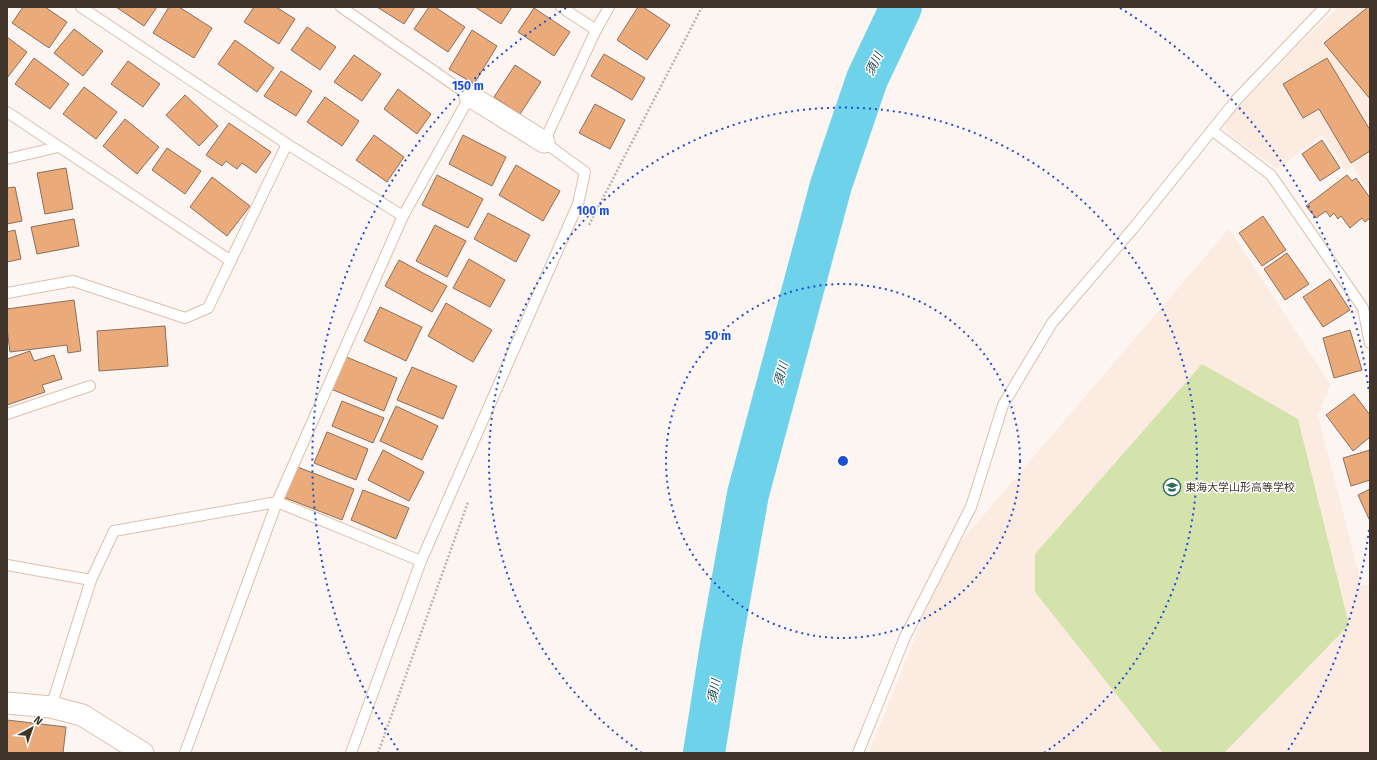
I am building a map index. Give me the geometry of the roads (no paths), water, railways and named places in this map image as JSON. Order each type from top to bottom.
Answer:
[{"type":"street","points":[[470,96],[544,142]]},
{"type":"street","points":[[7,703],[51,707],[82,715],[143,753]]},
{"type":"lane","points":[[80,7],[287,144],[403,216]]},
{"type":"lane","points":[[185,753],[277,502],[403,216],[470,96],[341,7]]},
{"type":"lane","points":[[562,7],[596,30]]},
{"type":"lane","points":[[351,753],[421,561],[578,204],[585,172],[544,142],[596,30],[609,7]]},
{"type":"lane","points":[[858,753],[906,637],[971,507],[1003,405],[1052,323],[1136,226],[1237,99],[1325,7]]},
{"type":"lane","points":[[7,112],[231,261]]},
{"type":"lane","points":[[1212,131],[1271,175],[1363,308],[1370,343]]},
{"type":"lane","points":[[7,292],[73,281],[185,318],[208,308],[287,144]]},
{"type":"lane","points":[[7,159],[58,147]]},
{"type":"lane","points":[[7,414],[90,386]]},
{"type":"lane","points":[[51,707],[91,580],[114,531],[277,502],[421,561]]},
{"type":"lane","points":[[7,565],[91,580]]},
{"type":"waterway","name":"須川","points":[[704,753],[721,645],[748,494],[831,185],[867,79],[901,7]]},
{"type":"place","name":"東海大学山形高等学校","points":[[1172,487]]}]
